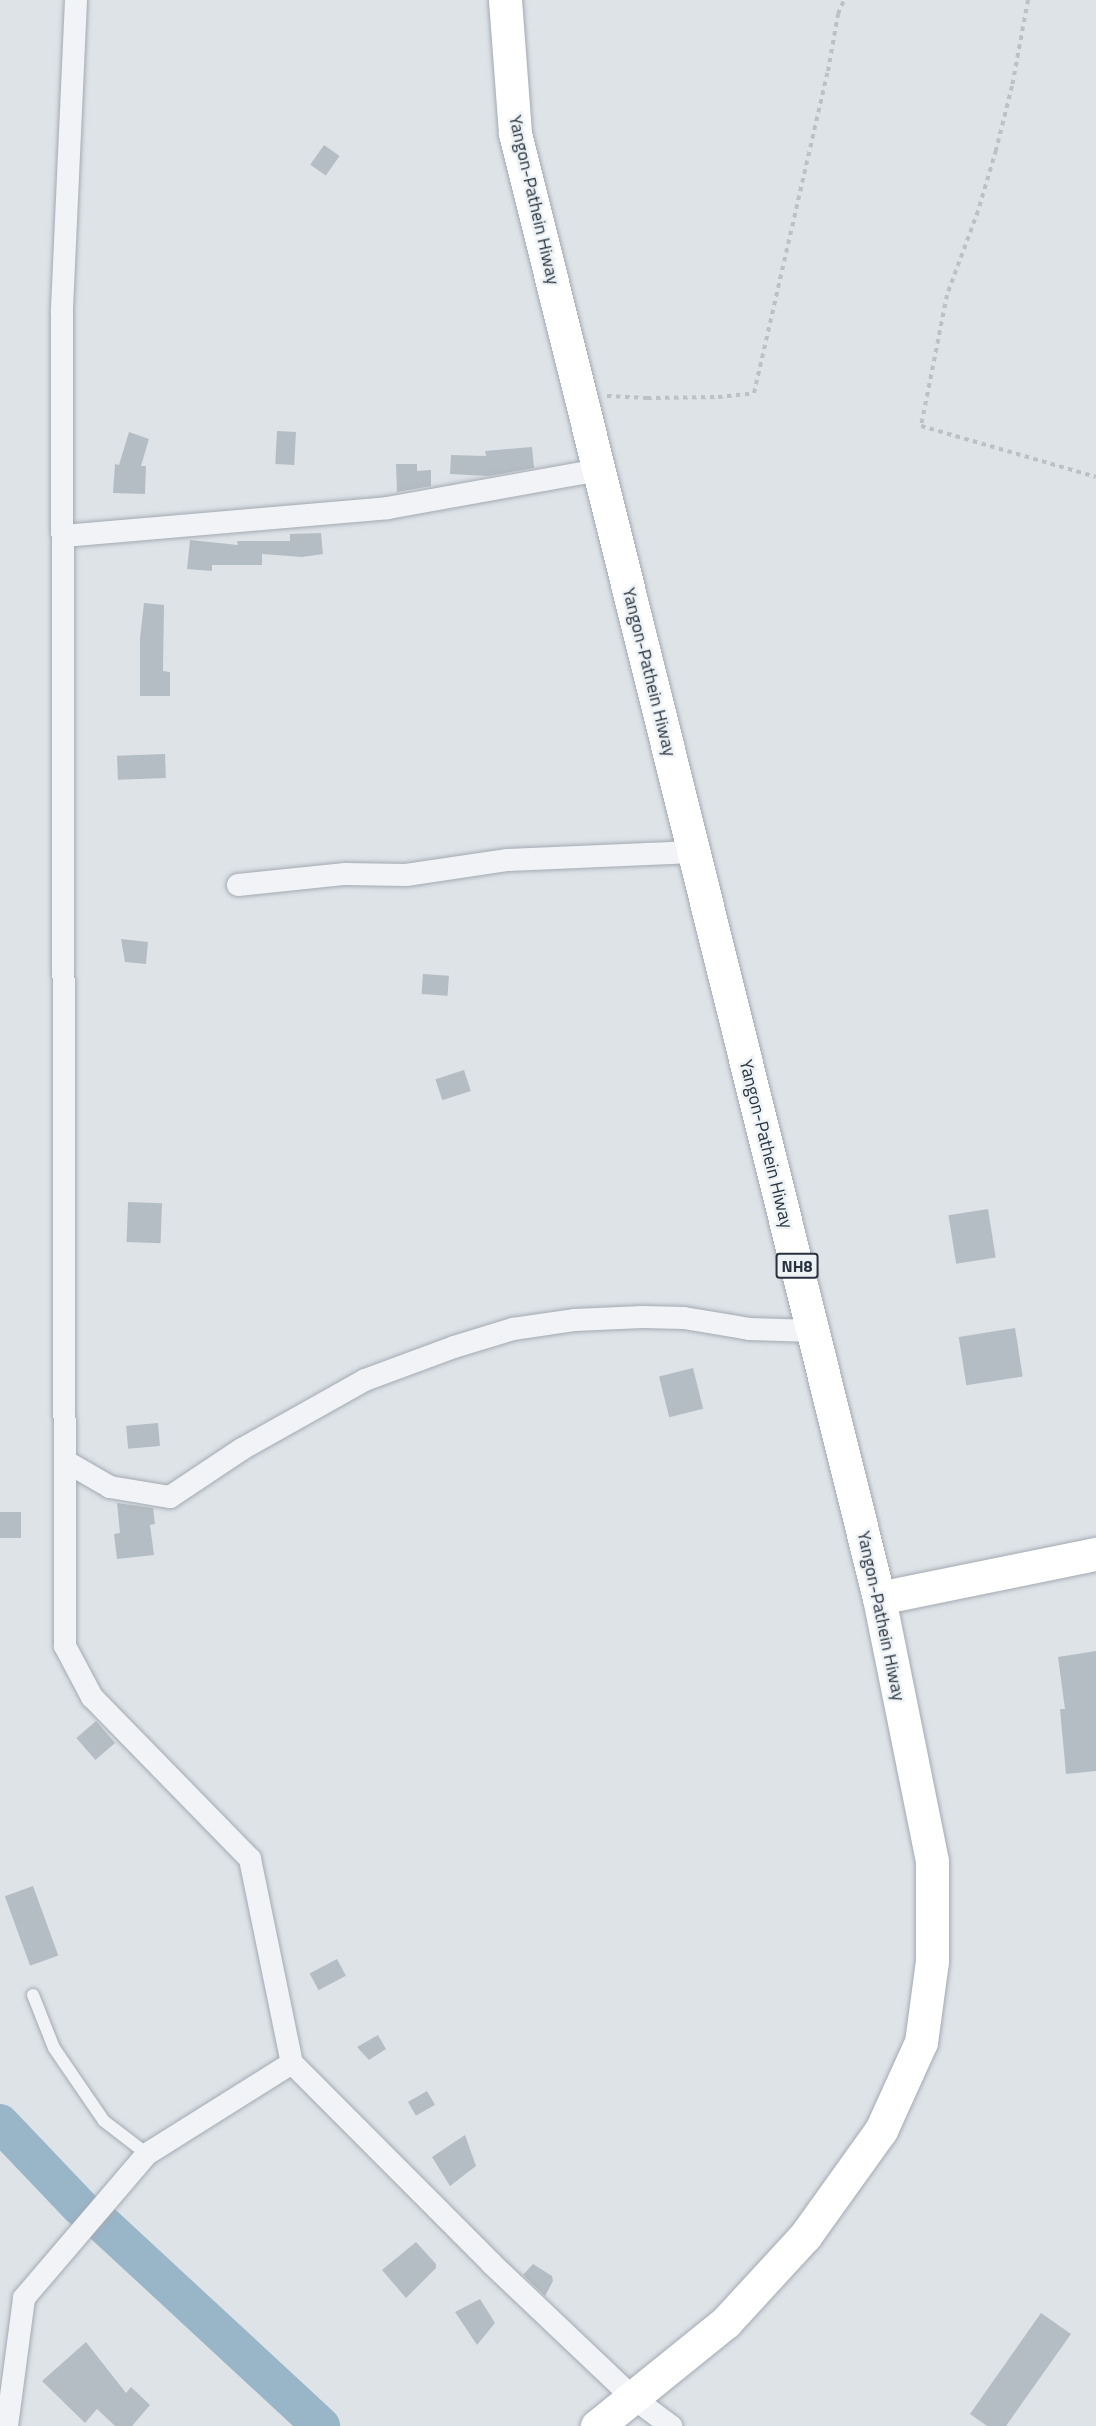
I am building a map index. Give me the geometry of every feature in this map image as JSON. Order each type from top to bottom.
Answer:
[{"type":"main road","name":"Yangon-Pathein Hiway","points":[[505,0],[515,133],[879,1598],[932,1861],[932,1961],[921,2042],[881,2130],[806,2236],[726,2322],[597,2426]]},
{"type":"main road","points":[[879,1598],[1096,1554]]},
{"type":"street","points":[[76,0],[62,311],[65,1646],[92,1697],[250,1859],[292,2062],[491,2263],[632,2397],[671,2426]]},
{"type":"street","points":[[63,536],[388,508],[599,470]]},
{"type":"street","points":[[238,885],[345,874],[406,875],[508,860],[694,852]]},
{"type":"street","points":[[65,1461],[110,1487],[170,1497],[242,1449],[365,1380],[454,1347],[513,1329],[575,1320],[684,1317],[750,1329],[813,1331]]},
{"type":"street","points":[[7,2426],[24,2298],[147,2154],[292,2062]]},
{"type":"lane","points":[[33,1995],[54,2048],[104,2121],[147,2154]]},
{"type":"path","points":[[580,393],[647,398],[718,397],[754,393],[828,70],[838,14],[844,0]]},
{"type":"path","points":[[1028,0],[1012,86],[996,150],[978,211],[947,295],[921,426],[1096,477]]},
{"type":"building","points":[[324,145],[340,156],[326,176],[310,165]]},
{"type":"building","points":[[277,431],[296,432],[294,465],[275,464]]},
{"type":"building","points":[[129,432],[149,439],[141,466],[146,466],[145,494],[113,493],[115,464],[119,465]]},
{"type":"building","points":[[532,447],[534,468],[488,476],[450,474],[451,455],[486,456],[485,451]]},
{"type":"building","points":[[396,464],[417,464],[417,471],[431,470],[431,486],[397,492]]},
{"type":"building","points":[[321,533],[323,554],[302,557],[262,554],[262,565],[212,565],[212,571],[187,569],[190,540],[238,545],[237,541],[290,541],[290,534]]},
{"type":"building","points":[[144,603],[164,605],[163,671],[170,672],[170,696],[140,696],[140,638]]},
{"type":"building","points":[[165,754],[166,778],[118,780],[117,756]]},
{"type":"building","points":[[121,939],[148,942],[146,964],[125,962]]},
{"type":"building","points":[[423,974],[449,976],[448,996],[422,994]]},
{"type":"building","points":[[464,1070],[471,1091],[442,1100],[435,1079]]},
{"type":"building","points":[[128,1202],[162,1203],[161,1243],[127,1242]]},
{"type":"building","points":[[988,1209],[996,1257],[956,1264],[948,1215]]},
{"type":"building","points":[[1015,1328],[1023,1376],[966,1385],[959,1337]]},
{"type":"building","points":[[693,1368],[703,1409],[669,1417],[659,1376]]},
{"type":"building","points":[[158,1423],[160,1446],[128,1449],[126,1426]]},
{"type":"building","points":[[117,1503],[153,1508],[155,1524],[150,1525],[154,1555],[117,1559],[114,1534],[120,1533]]},
{"type":"building","points":[[0,1512],[21,1512],[21,1538],[0,1538]]},
{"type":"building","points":[[1096,1651],[1096,1771],[1066,1774],[1060,1709],[1065,1709],[1058,1657]]},
{"type":"building","points":[[96,1721],[115,1743],[95,1760],[76,1738]]},
{"type":"building","points":[[33,1886],[58,1956],[30,1966],[5,1896]]},
{"type":"building","points":[[337,1959],[346,1976],[319,1990],[310,1974]]},
{"type":"building","points":[[378,2035],[386,2049],[369,2060],[357,2047]]},
{"type":"building","points":[[427,2091],[435,2105],[416,2116],[408,2102]]},
{"type":"building","points":[[465,2135],[476,2166],[450,2186],[432,2157]]},
{"type":"building","points":[[416,2242],[436,2264],[436,2268],[406,2298],[382,2270]]},
{"type":"building","points":[[533,2264],[552,2276],[553,2281],[545,2296],[523,2275]]},
{"type":"building","points":[[480,2299],[495,2323],[477,2345],[455,2312]]},
{"type":"building","points":[[1041,2313],[1071,2334],[1006,2426],[987,2426],[970,2414]]},
{"type":"building","points":[[86,2342],[126,2393],[131,2387],[150,2405],[132,2426],[115,2426],[97,2409],[85,2423],[42,2381]]},
{"type":"waterway","points":[[0,2123],[81,2208]]},
{"type":"waterway","points":[[104,2225],[321,2426]]}]
